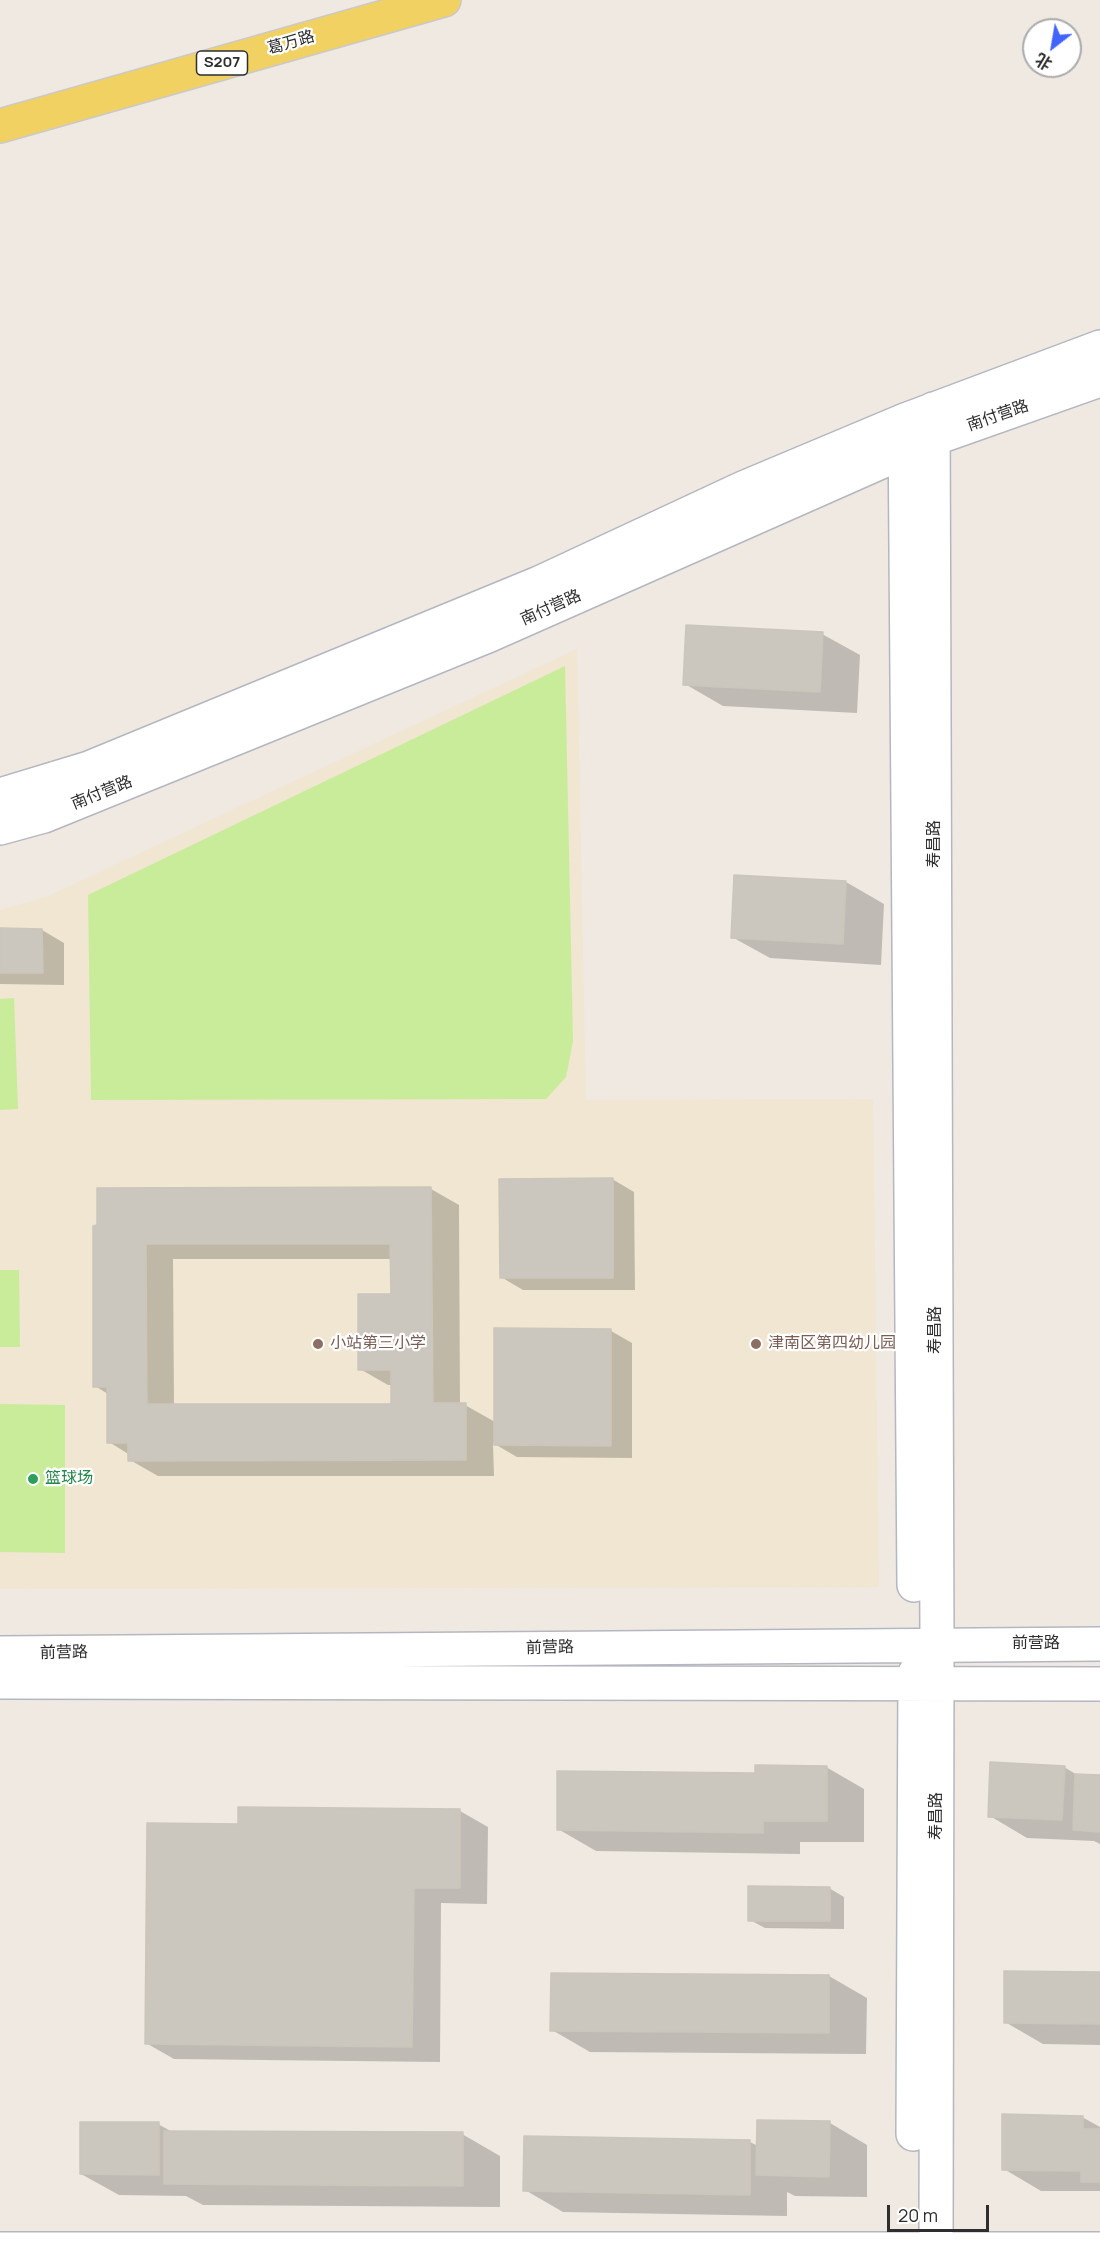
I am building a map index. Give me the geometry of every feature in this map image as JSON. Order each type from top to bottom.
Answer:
[{"type":"main road","name":"葛万路","points":[[0,105],[372,0]]},
{"type":"main road","name":"葛万路","points":[[0,126],[444,0]]},
{"type":"street","name":"南付营路","points":[[0,828],[55,812],[479,640],[919,430],[1100,347]]},
{"type":"street","name":"南付营路","points":[[0,795],[89,768],[506,596],[743,488],[919,430],[1100,380]]},
{"type":"street","name":"寿昌路","points":[[919,430],[926,1644],[932,1684],[925,1755],[925,2249]]},
{"type":"street","points":[[932,1684],[968,1657],[999,1644]]},
{"type":"street","name":"前营路","points":[[0,1653],[1100,1644]]},
{"type":"street","name":"前营路","points":[[0,1682],[1100,1683]]},
{"type":"street","points":[[925,1755],[942,1738],[955,1713],[973,1696],[998,1683]]},
{"type":"street","points":[[0,2249],[1100,2249]]},
{"type":"shaded area","name":"小站第三小学","points":[[577,649],[586,1100],[873,1099],[879,1587],[0,1589],[0,910],[46,897]]},
{"type":"green space","points":[[565,666],[573,1041],[566,1077],[546,1099],[91,1100],[88,895]]},
{"type":"green space","points":[[14,998],[18,1109],[0,1110],[0,999]]},
{"type":"green space","points":[[0,1270],[19,1270],[20,1347],[0,1347]]},
{"type":"green space","name":"篮球场","points":[[0,1404],[65,1405],[65,1553],[0,1552]]},
{"type":"building","points":[[686,625],[823,632],[820,692],[683,685]]},
{"type":"building","points":[[734,875],[846,881],[843,944],[731,938]]},
{"type":"building","points":[[0,928],[42,929],[43,973],[0,973]]},
{"type":"building","points":[[613,1178],[613,1278],[500,1278],[499,1179]]},
{"type":"building","points":[[431,1187],[433,1403],[466,1403],[466,1460],[128,1461],[128,1443],[107,1443],[107,1387],[93,1387],[93,1226],[97,1225],[97,1188]],"holes":[[[146,1244],[390,1244],[391,1294],[358,1294],[358,1370],[391,1370],[391,1404],[147,1404]]]},
{"type":"building","points":[[494,1328],[611,1329],[611,1446],[494,1445]]},
{"type":"building","points":[[990,1762],[1065,1766],[1062,1820],[988,1817]]},
{"type":"building","points":[[755,1765],[827,1766],[827,1821],[763,1821],[763,1833],[557,1830],[557,1771],[755,1773]]},
{"type":"building","points":[[1075,1774],[1100,1775],[1100,1832],[1073,1830]]},
{"type":"building","points":[[238,1807],[460,1809],[460,1888],[414,1888],[412,2047],[145,2044],[147,1823],[238,1824]]},
{"type":"building","points":[[748,1886],[830,1887],[830,1921],[748,1921]]},
{"type":"building","points":[[1004,1971],[1100,1972],[1100,2024],[1004,2023]]},
{"type":"building","points":[[551,1973],[829,1975],[829,2033],[550,2031]]},
{"type":"building","points":[[1002,2114],[1083,2116],[1083,2129],[1100,2129],[1100,2182],[1081,2182],[1081,2171],[1002,2170]]},
{"type":"building","points":[[757,2120],[830,2121],[829,2177],[756,2175]]},
{"type":"building","points":[[80,2122],[159,2122],[159,2175],[80,2174]]},
{"type":"building","points":[[164,2131],[463,2132],[463,2186],[164,2184]]},
{"type":"building","points":[[524,2136],[750,2140],[750,2195],[523,2191]]},
{"type":"place","name":"小站第三小学","points":[[318,1344]]},
{"type":"place","name":"津南区第四幼儿园","points":[[756,1344]]},
{"type":"place","name":"篮球场","points":[[33,1479]]}]
